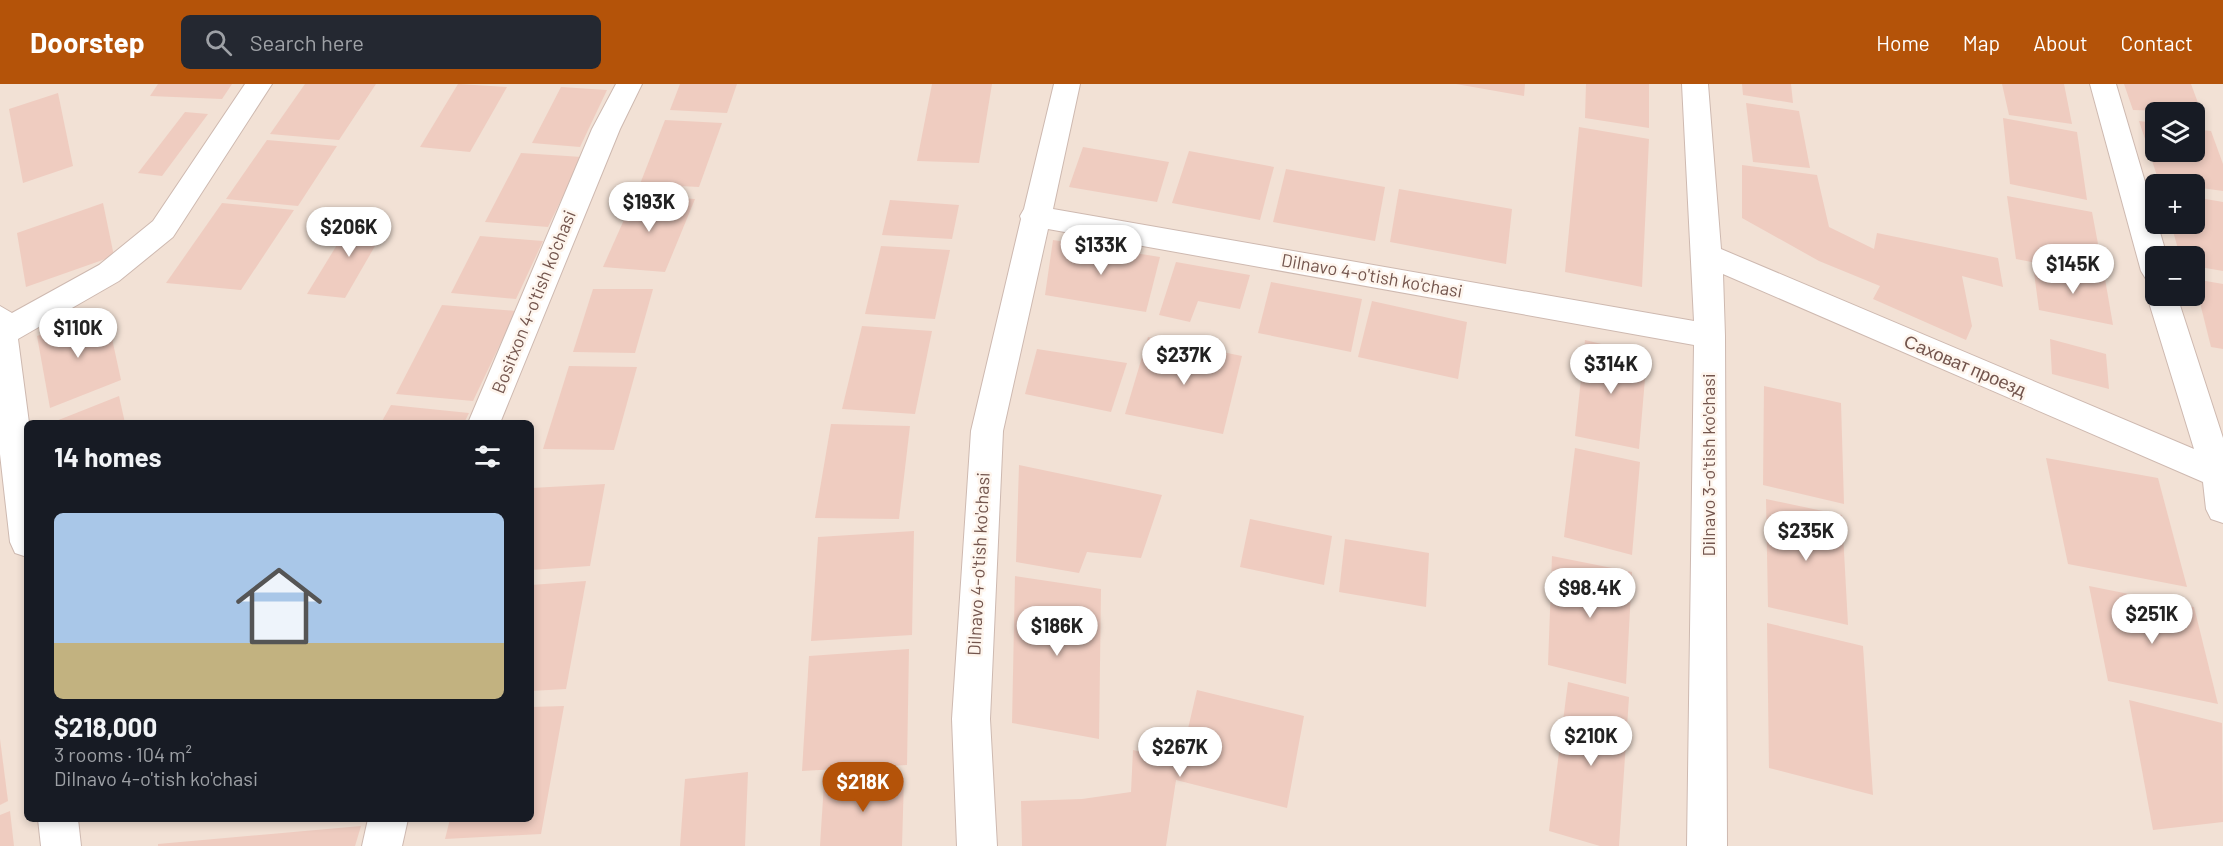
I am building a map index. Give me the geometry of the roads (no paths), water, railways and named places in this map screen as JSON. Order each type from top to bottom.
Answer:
[{"type":"street","points":[[24,516],[2,325],[109,273],[163,229],[259,84]]},
{"type":"street","name":"Bositxon 4-o'tish ko'chasi","points":[[485,420],[606,129],[629,84]]},
{"type":"street","name":"Dilnavo 4-o'tish ko'chasi","points":[[977,846],[971,719],[987,431],[1034,216],[1067,84]]},
{"type":"street","name":"Dilnavo 3-o'tish ko'chasi","points":[[1695,84],[1707,255],[1710,336],[1707,846]]},
{"type":"street","points":[[2103,84],[2149,246]]},
{"type":"street","name":"Dilnavo 4-o'tish ko'chasi","points":[[1034,216],[1710,336]]},
{"type":"street","name":"Саховат проезд","points":[[1707,255],[2220,475]]},
{"type":"street","points":[[2165,306],[2220,475],[2223,509]]},
{"type":"street","points":[[58,822],[61,846]]},
{"type":"street","points":[[382,846],[387,822]]}]
